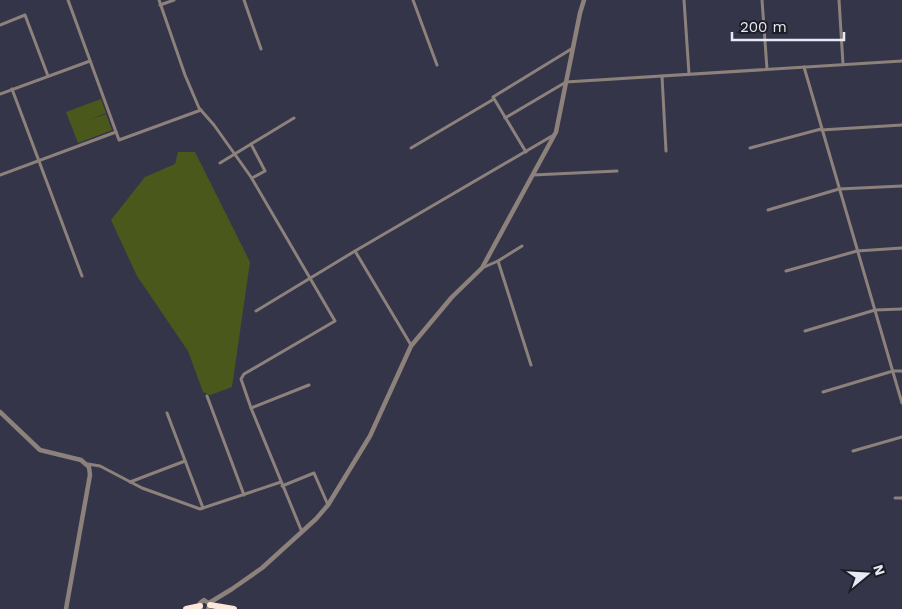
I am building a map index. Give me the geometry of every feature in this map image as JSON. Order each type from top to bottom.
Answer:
[{"type":"highway","points":[[209,606],[234,609]]},
{"type":"highway","points":[[186,609],[200,608]]},
{"type":"street","points":[[68,0],[119,140],[201,110]]},
{"type":"street","points":[[159,0],[185,75],[201,110],[252,178],[335,322],[244,374],[241,382],[302,532]]},
{"type":"street","points":[[160,5],[174,0]]},
{"type":"street","points":[[244,0],[262,48]]},
{"type":"street","points":[[413,0],[437,65]]},
{"type":"street","points":[[200,608],[203,601],[209,606],[262,568],[302,532],[328,505],[370,436],[411,346],[452,297],[482,268],[554,135],[584,0]]},
{"type":"street","points":[[684,0],[689,74]]},
{"type":"street","points":[[762,0],[766,69]]},
{"type":"street","points":[[839,0],[843,64]]},
{"type":"street","points":[[0,24],[25,15],[48,76]]},
{"type":"street","points":[[411,148],[494,99],[493,97],[573,48]]},
{"type":"street","points":[[0,94],[90,61]]},
{"type":"street","points":[[505,118],[566,82],[902,61]]},
{"type":"street","points":[[804,67],[902,403]]},
{"type":"street","points":[[662,76],[666,151]]},
{"type":"street","points":[[12,89],[82,276]]},
{"type":"street","points":[[494,99],[526,152]]},
{"type":"street","points":[[220,163],[294,118]]},
{"type":"street","points":[[750,148],[821,129],[902,125]]},
{"type":"street","points":[[0,175],[116,132]]},
{"type":"street","points":[[256,311],[554,135]]},
{"type":"street","points":[[251,144],[265,171],[252,178]]},
{"type":"street","points":[[533,175],[616,171]]},
{"type":"street","points":[[768,210],[839,189],[902,186]]},
{"type":"street","points":[[482,268],[498,261],[522,246]]},
{"type":"street","points":[[786,271],[857,251],[902,248]]},
{"type":"street","points":[[355,251],[411,346]]},
{"type":"street","points":[[498,261],[531,365]]},
{"type":"street","points":[[805,331],[875,310],[902,309]]},
{"type":"street","points":[[824,392],[893,371],[902,371]]},
{"type":"street","points":[[251,408],[309,385]]},
{"type":"street","points":[[207,396],[244,495]]},
{"type":"street","points":[[0,412],[40,450],[100,466],[130,482],[197,508],[203,508],[314,474],[328,505]]},
{"type":"street","points":[[167,412],[203,508]]},
{"type":"street","points":[[853,451],[902,437]]},
{"type":"street","points":[[130,482],[185,461]]},
{"type":"street","points":[[66,609],[90,474],[88,464]]},
{"type":"street","points":[[895,498],[902,498]]},
{"type":"green space","points":[[101,99],[106,113],[89,120],[106,114],[112,130],[78,143],[66,112]]},
{"type":"green space","points":[[178,152],[195,152],[250,262],[232,387],[210,395],[203,392],[188,351],[137,276],[111,220],[145,177],[175,164]]}]
